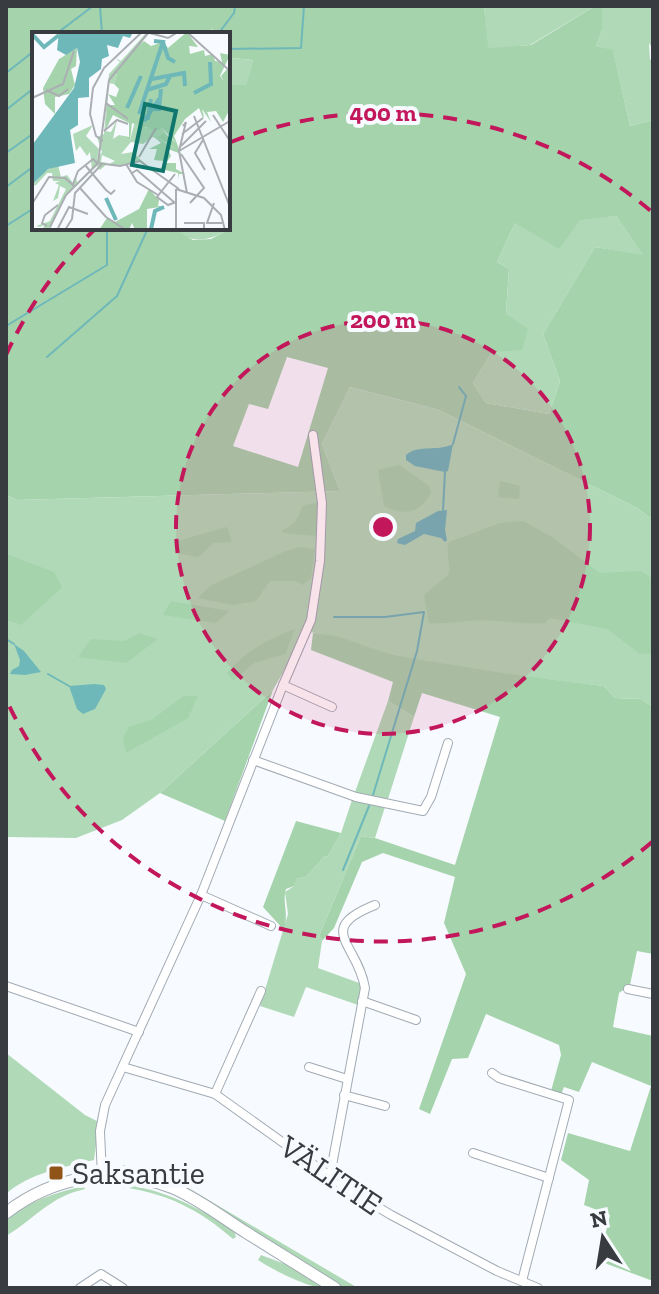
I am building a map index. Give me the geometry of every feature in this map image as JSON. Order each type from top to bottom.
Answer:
[{"type":"main road","points":[[6,1213],[55,1185],[102,1177],[132,1178],[173,1188],[335,1288]]},
{"type":"street","points":[[102,1177],[101,1119],[201,895],[311,620],[320,561],[322,503],[313,435]]},
{"type":"street","points":[[283,685],[332,707]]},
{"type":"street","points":[[253,760],[356,797],[423,811],[431,797],[448,743]]},
{"type":"street","points":[[201,895],[271,926]]},
{"type":"street","points":[[330,1176],[365,988],[363,976],[343,933],[344,925],[347,918],[375,905]]},
{"type":"street","points":[[6,986],[139,1032]]},
{"type":"street","points":[[628,989],[653,994]]},
{"type":"street","points":[[215,1094],[261,991]]},
{"type":"street","points":[[362,1001],[416,1020]]},
{"type":"street","name":"VÄLITIE","points":[[123,1067],[215,1094],[330,1176],[416,1230],[538,1288]]},
{"type":"street","points":[[309,1067],[347,1079]]},
{"type":"street","points":[[492,1073],[499,1078],[570,1096],[522,1281]]},
{"type":"street","points":[[344,1095],[385,1106]]},
{"type":"street","points":[[473,1153],[549,1178]]},
{"type":"street","points":[[80,1288],[101,1274],[123,1288]]},
{"type":"green space","points":[[6,6],[484,6],[488,48],[531,45],[595,6],[602,6],[602,30],[596,46],[613,50],[630,126],[653,120],[653,520],[637,508],[439,410],[350,387],[322,444],[340,491],[17,500],[6,495]],"holes":[[[616,216],[643,255],[595,247],[543,334],[560,381],[549,414],[486,403],[473,383],[492,352],[522,350],[528,329],[506,313],[509,269],[497,262],[515,223],[559,249],[580,220]],[[287,357],[328,368],[298,467],[233,446],[249,404],[268,409]]]},
{"type":"green space","points":[[484,6],[595,6],[530,45],[487,49]]},
{"type":"green space","points":[[602,6],[653,6],[653,49],[649,43],[653,62],[653,120],[630,126],[613,51],[596,46],[602,30]]},
{"type":"green space","points":[[230,60],[253,60],[246,86],[230,85]]},
{"type":"green space","points":[[616,216],[644,256],[595,247],[543,334],[560,381],[549,414],[486,403],[473,383],[492,352],[528,330],[506,313],[509,269],[497,262],[515,223]]},
{"type":"green space","points":[[174,230],[224,232],[211,238],[197,239]]},
{"type":"green space","points":[[350,387],[439,410],[637,508],[653,520],[653,707],[641,699],[615,698],[604,686],[421,660],[330,635],[306,632],[273,690],[160,793],[122,820],[76,838],[6,837],[6,495],[17,500],[340,491],[322,444]]},
{"type":"green space","points":[[399,465],[429,486],[431,493],[421,505],[410,511],[384,506],[378,470]]},
{"type":"green space","points":[[500,481],[520,486],[519,499],[498,497]]},
{"type":"green space","points":[[320,502],[318,536],[283,533],[282,530],[298,518],[302,506]]},
{"type":"green space","points":[[523,521],[552,537],[600,573],[641,571],[653,579],[653,654],[640,654],[607,629],[550,618],[545,623],[477,620],[429,623],[424,595],[449,574],[449,542],[500,523]]},
{"type":"green space","points":[[227,527],[232,542],[214,543],[198,557],[175,553],[174,542]]},
{"type":"green space","points":[[300,547],[315,549],[311,578],[303,585],[295,581],[270,581],[256,601],[232,605],[198,598],[210,586]]},
{"type":"green space","points":[[6,554],[54,572],[62,587],[21,625],[6,620]]},
{"type":"green space","points":[[171,601],[229,611],[216,623],[163,615]]},
{"type":"green space","points":[[295,629],[285,654],[254,663],[233,681],[227,673],[258,646]]},
{"type":"green space","points":[[139,633],[158,639],[126,663],[78,657],[91,639],[124,641]]},
{"type":"green space","points":[[313,633],[422,660],[604,686],[615,698],[641,699],[653,707],[653,954],[637,951],[630,985],[619,993],[613,1027],[653,1036],[653,1281],[599,1261],[610,1215],[584,1205],[589,1180],[561,1160],[568,1133],[630,1151],[651,1086],[592,1062],[579,1092],[564,1087],[561,1095],[551,1091],[561,1055],[559,1045],[486,1014],[468,1058],[452,1059],[430,1114],[419,1109],[466,974],[444,923],[455,877],[383,853],[362,862],[334,928],[322,941],[319,936],[361,836],[455,865],[500,717],[422,693],[414,717],[388,701],[393,682],[311,650]]},
{"type":"green space","points":[[273,690],[225,821],[160,793]]},
{"type":"green space","points":[[183,696],[198,696],[188,718],[126,753],[123,738],[129,727],[153,719]]},
{"type":"green space","points":[[388,701],[414,717],[388,799],[355,792]]},
{"type":"green space","points":[[352,800],[385,807],[375,838],[361,836],[319,936],[322,941],[318,968],[362,984],[358,1005],[306,987],[294,1017],[260,1006],[288,914],[285,892],[294,886],[295,879],[306,877],[328,856],[341,833]]},
{"type":"green space","points":[[296,821],[341,833],[328,856],[306,877],[296,879],[294,886],[286,889],[284,930],[263,907]]},
{"type":"green space","points":[[6,1053],[85,1115],[99,1122],[94,1160],[36,1176],[6,1194]]},
{"type":"green space","points":[[123,1165],[141,1168],[178,1182],[358,1288],[343,1288],[177,1184],[122,1171]]},
{"type":"green space","points":[[120,1184],[180,1200],[234,1230],[236,1237],[233,1239],[208,1219],[181,1204],[152,1193],[120,1187]]},
{"type":"green space","points":[[84,1186],[85,1189],[62,1197],[6,1236],[6,1220],[15,1213],[43,1198]]},
{"type":"green space","points":[[261,1255],[285,1264],[325,1288],[281,1273],[258,1260]]},
{"type":"water","points":[[453,444],[448,471],[415,466],[406,460],[406,455],[416,450]]},
{"type":"water","points":[[447,510],[445,542],[424,534],[405,545],[397,543],[398,539],[415,531],[416,523],[438,511]]},
{"type":"water","points":[[14,644],[41,672],[10,674],[19,666],[20,660]]},
{"type":"water","points":[[104,685],[106,689],[95,709],[83,714],[77,709],[69,686]]},
{"type":"waterway","points":[[59,32],[93,6]]},
{"type":"waterway","points":[[100,6],[102,32]]},
{"type":"waterway","points":[[220,32],[234,13],[235,6]]},
{"type":"waterway","points":[[230,49],[301,48],[304,6]]},
{"type":"waterway","points":[[6,73],[32,53]]},
{"type":"waterway","points":[[6,110],[32,90]]},
{"type":"waterway","points":[[6,153],[32,134]]},
{"type":"waterway","points":[[6,187],[32,168]]},
{"type":"waterway","points":[[6,226],[32,209]]},
{"type":"waterway","points":[[6,326],[107,265],[107,230]]},
{"type":"waterway","points":[[47,357],[117,296],[147,230]]},
{"type":"waterway","points":[[453,444],[466,396],[459,387]]},
{"type":"waterway","points":[[443,510],[445,472]]},
{"type":"waterway","points":[[334,617],[385,617],[424,612],[417,651],[373,795]]},
{"type":"waterway","points":[[6,639],[14,644]]},
{"type":"waterway","points":[[48,674],[69,686]]},
{"type":"waterway","points":[[343,870],[369,806]]},
{"type":"place","name":"Saksantie","points":[[56,1173]]}]
